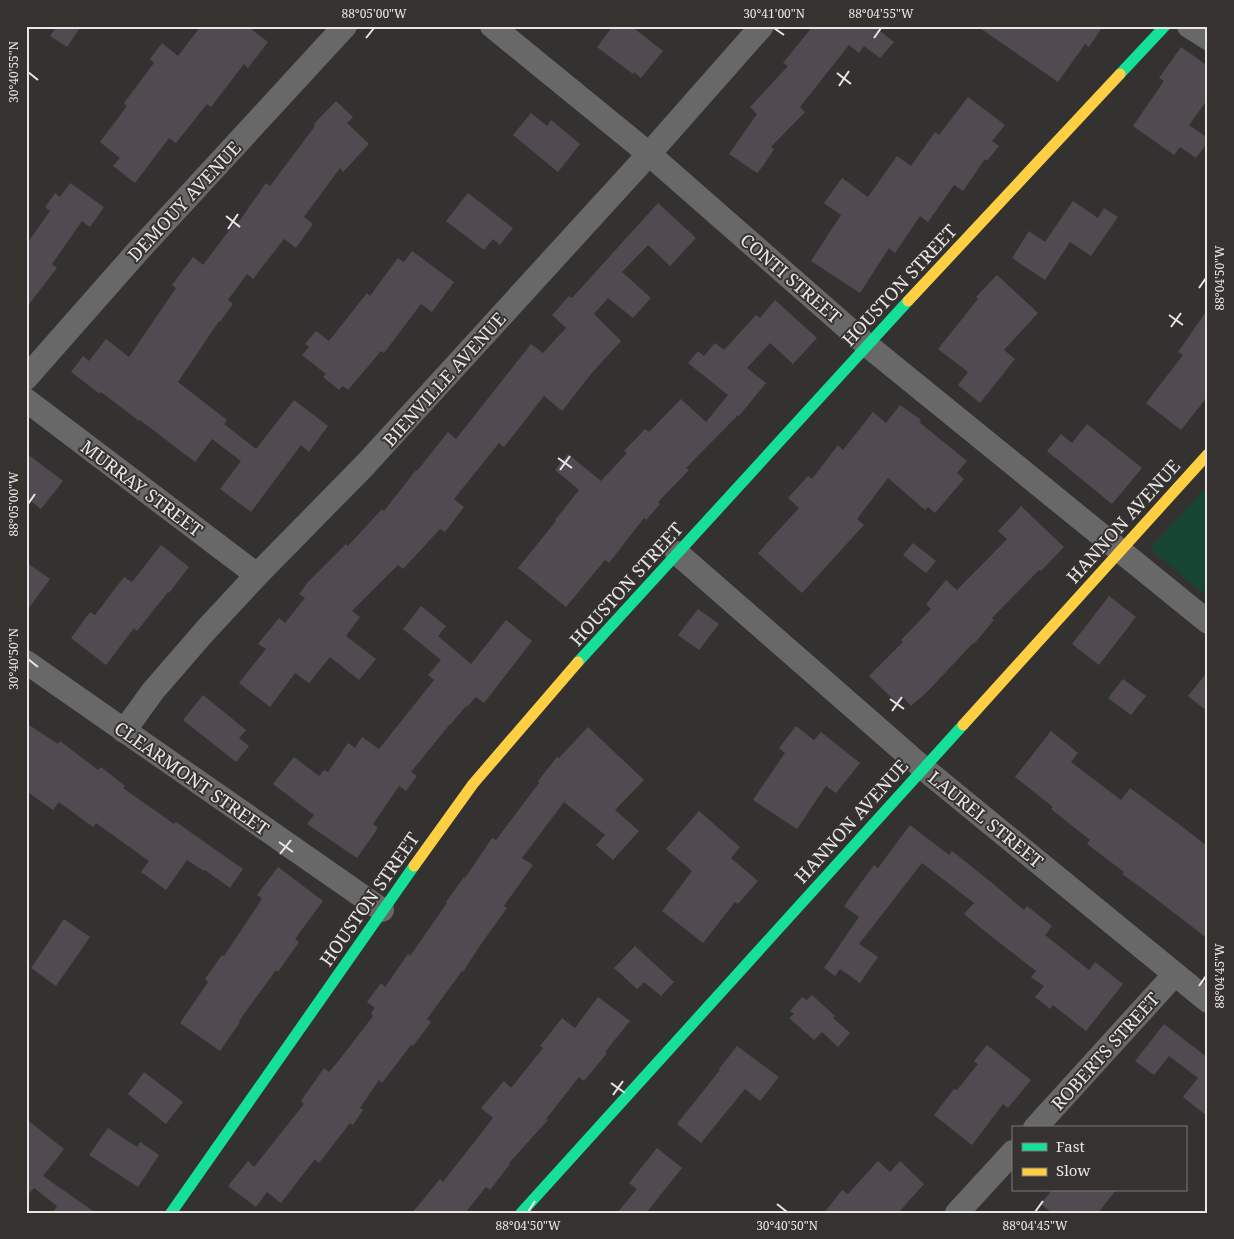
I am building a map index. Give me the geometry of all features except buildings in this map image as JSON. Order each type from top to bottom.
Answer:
[{"type":"street","name":"DEMOUY AVENUE","points":[[26,378],[137,252],[345,26]]},
{"type":"street","name":"CONTI STREET","points":[[492,26],[649,154],[867,345],[1208,622]]},
{"type":"street","name":"BIENVILLE AVENUE","points":[[124,731],[160,684],[205,631],[257,575],[366,465],[649,154],[762,26]]},
{"type":"street","name":"HOUSTON STREET","points":[[170,1213],[382,910],[473,784],[586,653],[677,553],[867,345],[1165,26]]},
{"type":"street","points":[[1190,26],[1208,38]]},
{"type":"street","name":"MURRAY STREET","points":[[26,400],[257,575]]},
{"type":"street","name":"HANNON AVENUE","points":[[521,1213],[1208,454]]},
{"type":"street","name":"LAUREL STREET","points":[[677,553],[923,768],[1208,1001]]},
{"type":"street","name":"CLEARMONT STREET","points":[[26,662],[382,910]]},
{"type":"street","name":"ROBERTS STREET","points":[[1037,1126],[1175,974]]},
{"type":"street","points":[[957,1213],[1012,1153]]},
{"type":"green space","points":[[1208,485],[1208,597],[1150,549]]},
{"type":"traffic: fast","points":[[1120,74],[1165,26]]},
{"type":"traffic: fast","points":[[578,662],[908,301]]},
{"type":"traffic: fast","points":[[521,1213],[963,725]]},
{"type":"traffic: fast","points":[[171,1213],[414,866]]},
{"type":"traffic: slow","points":[[908,301],[1120,74]]},
{"type":"traffic: slow","points":[[963,725],[1208,454]]},
{"type":"traffic: slow","points":[[414,866],[473,784],[578,662]]}]
